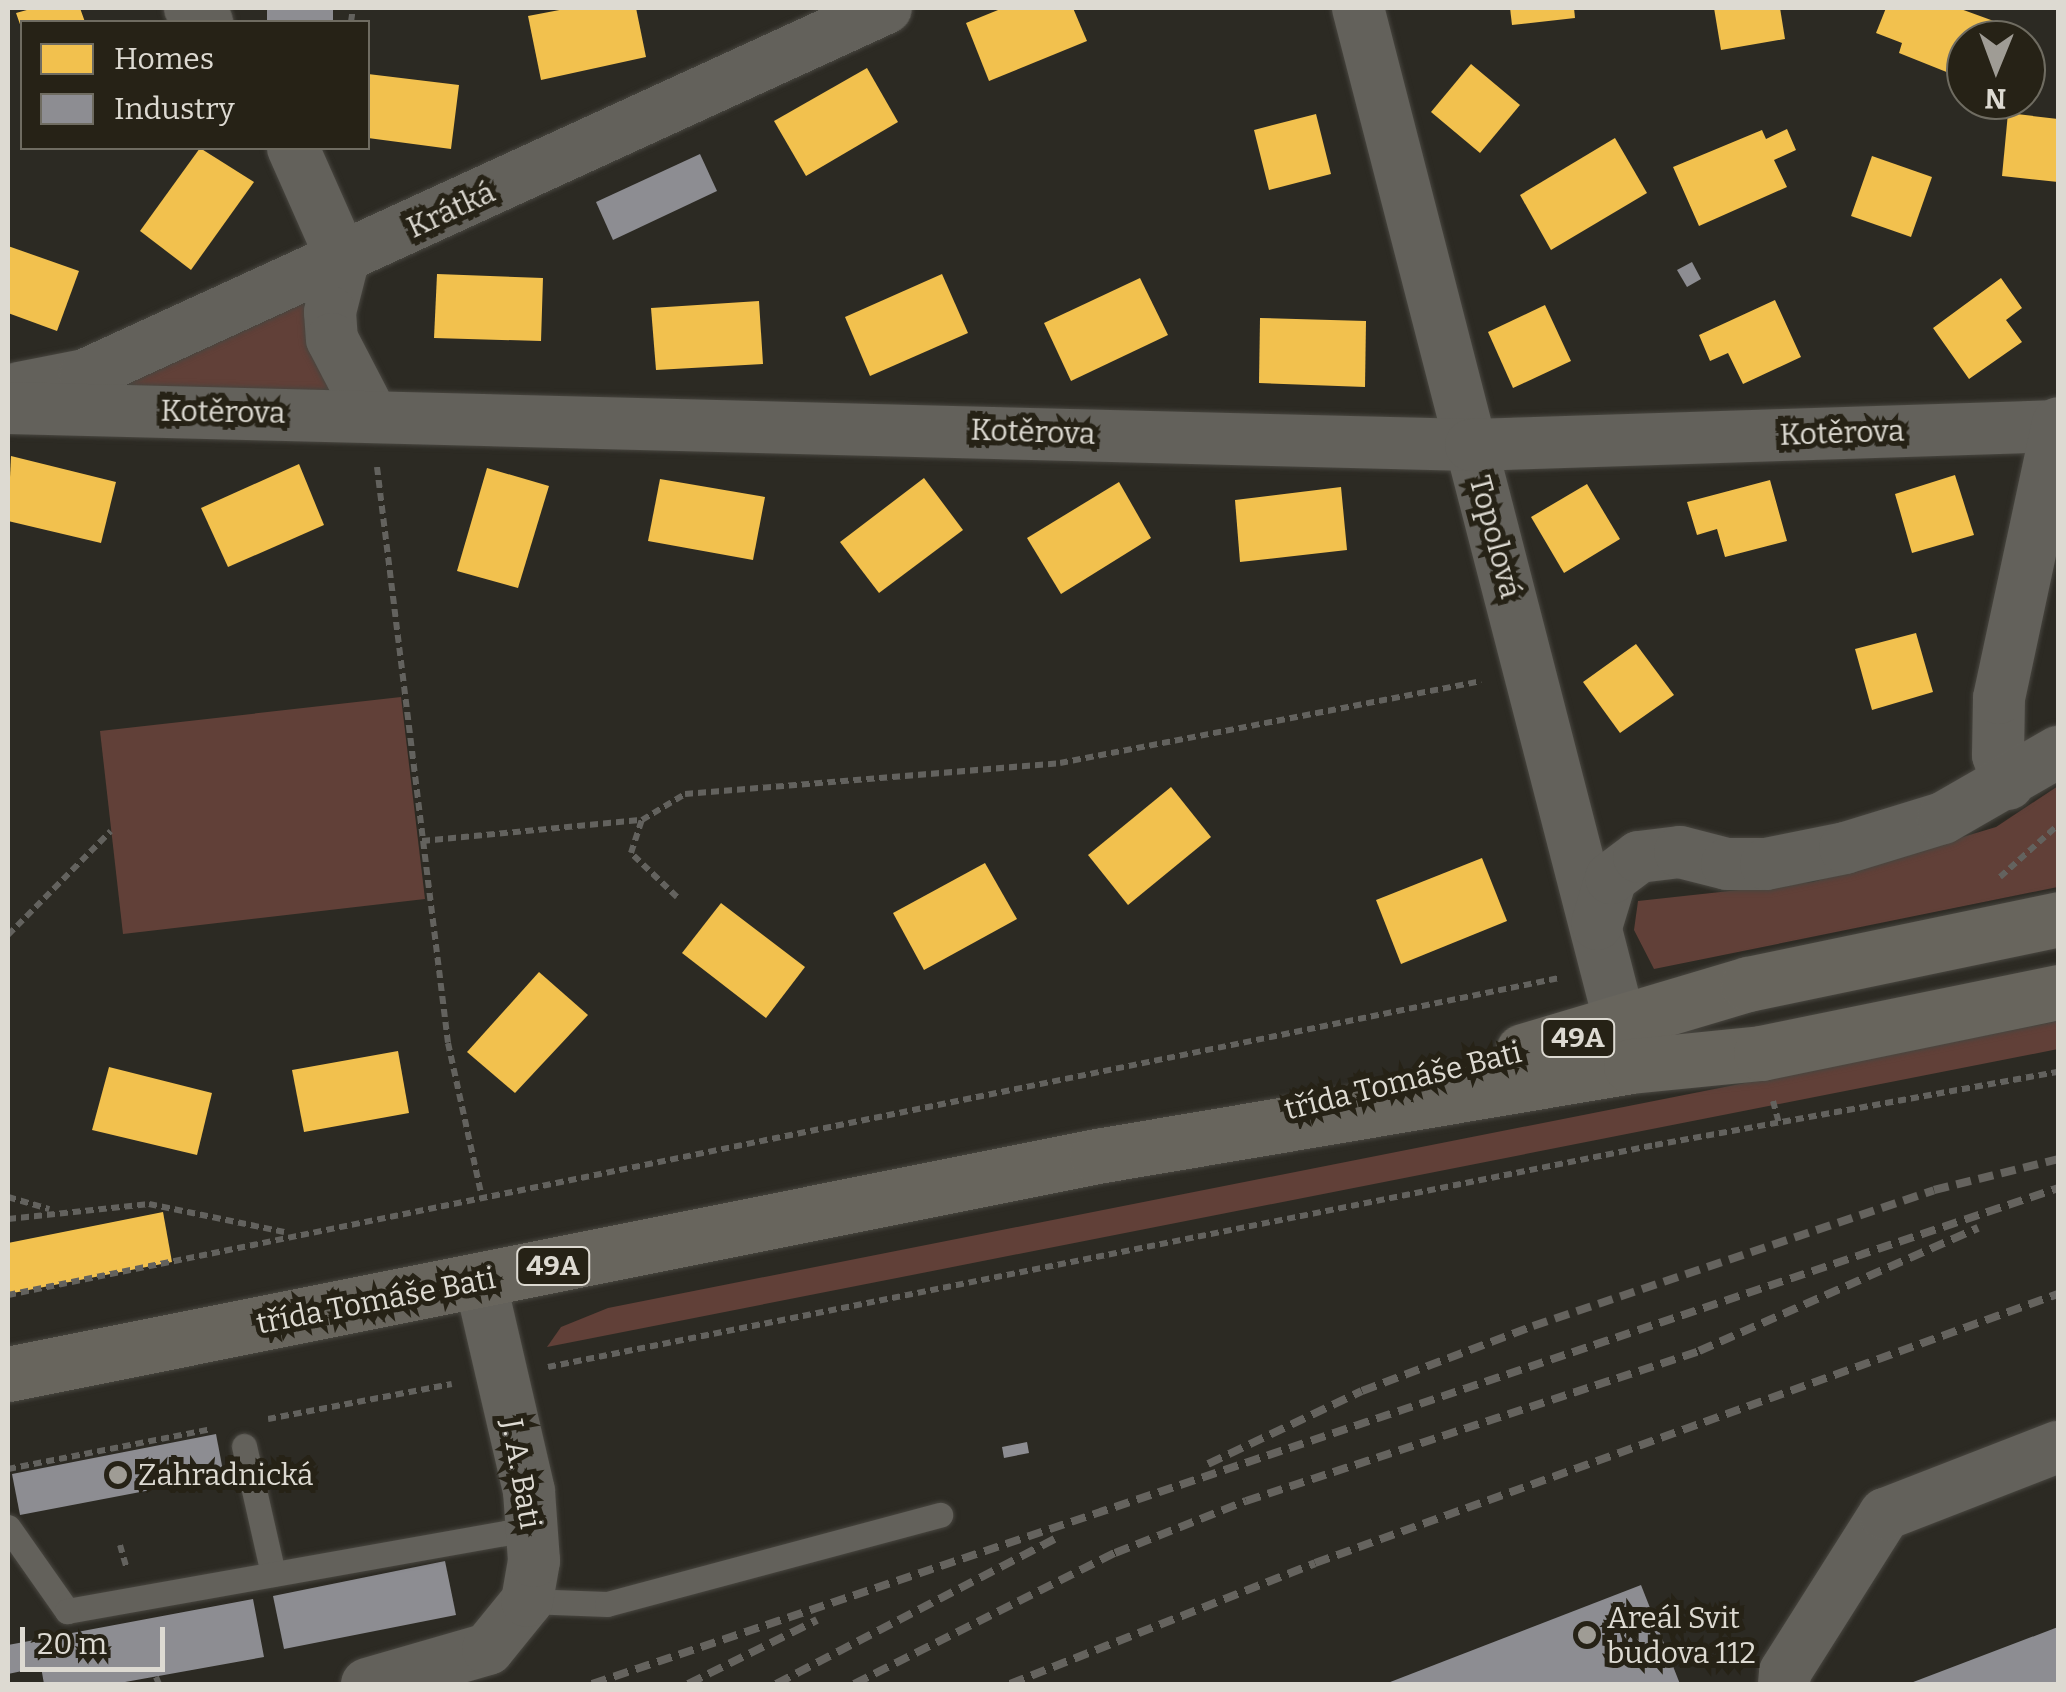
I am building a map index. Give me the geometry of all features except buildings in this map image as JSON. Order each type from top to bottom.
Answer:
[{"type":"main road","name":"třída Tomáše Bati","points":[[1626,1047],[1748,984],[2058,919]]},
{"type":"main road","name":"třída Tomáše Bati","points":[[8,1374],[1626,1047],[1761,1054],[2058,992]]},
{"type":"street","name":"Krátká","points":[[8,390],[86,375],[886,8]]},
{"type":"street","name":"Topolová","points":[[1358,8],[1626,1047]]},
{"type":"street","points":[[293,150],[343,260],[330,312],[332,339],[370,414]]},
{"type":"street","name":"Kotěrova","points":[[8,408],[1471,444],[2058,424]]},
{"type":"street","points":[[2008,784],[1998,755],[1999,698],[2058,424]]},
{"type":"street","points":[[1601,944],[1610,878],[1639,856],[1680,852],[1728,864],[1804,858],[1943,818],[2058,752]]},
{"type":"street","name":"J. A. Bati","points":[[480,1280],[534,1528],[527,1601]]},
{"type":"street","points":[[1784,1684],[1785,1672],[1885,1514],[2058,1447]]},
{"type":"street","points":[[367,1684],[488,1649],[527,1601]]},
{"type":"lane","points":[[244,1446],[273,1574]]},
{"type":"lane","points":[[527,1601],[607,1604],[940,1515]]},
{"type":"lane","points":[[8,1527],[67,1611],[534,1528]]},
{"type":"path","points":[[370,414],[448,1042],[482,1193]]},
{"type":"path","points":[[422,841],[642,820],[686,794],[1060,763],[1530,672]]},
{"type":"path","points":[[642,820],[631,853],[677,898]]},
{"type":"path","points":[[8,935],[111,831]]},
{"type":"path","points":[[8,1295],[482,1193],[1276,1040],[1601,944]]},
{"type":"path","points":[[262,1420],[1655,1146],[2058,1072]]},
{"type":"path","points":[[8,1197],[52,1210]]},
{"type":"path","points":[[8,1219],[52,1210],[149,1204],[290,1233]]},
{"type":"path","points":[[8,1469],[225,1427]]},
{"type":"shaded area","points":[[298,299],[310,309],[332,393],[99,397]]},
{"type":"shaded area","points":[[401,697],[425,899],[123,934],[100,731]]},
{"type":"shaded area","points":[[2058,786],[2058,887],[1654,969],[1634,930],[1638,901],[1813,882],[1996,827]]},
{"type":"shaded area","points":[[2058,1021],[2058,1049],[547,1347],[561,1327],[608,1308]]},
{"type":"railway","points":[[1208,1464],[1362,1391],[1533,1326],[1934,1190],[2058,1159]]},
{"type":"railway","points":[[592,1684],[2058,1188]]},
{"type":"railway","points":[[854,1684],[1115,1553],[1246,1501],[1699,1351],[1978,1228]]},
{"type":"railway","points":[[1010,1684],[1315,1563],[2058,1294]]},
{"type":"railway","points":[[776,1684],[1055,1539]]},
{"type":"railway","points":[[688,1684],[817,1620]]},
{"type":"place","name":"Zahradnická","points":[[118,1475]]},
{"type":"place","name":"Areál Svit budova 112","points":[[1587,1635]]}]
